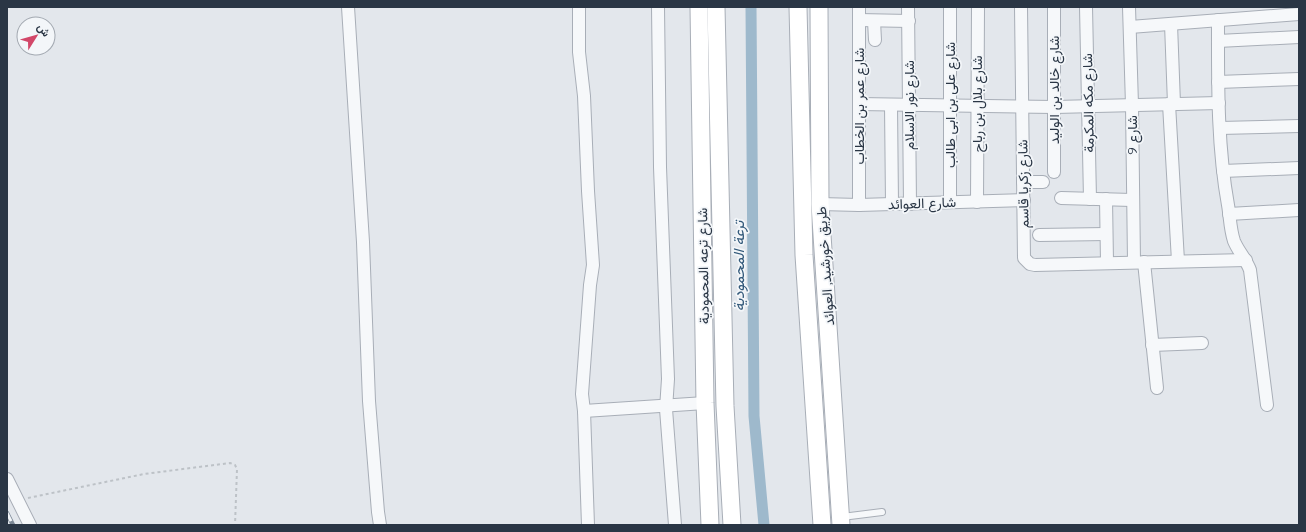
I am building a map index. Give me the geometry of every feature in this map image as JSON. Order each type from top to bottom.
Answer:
[{"type":"main road","name":"شارع ترعه المحمودية","points":[[699,7],[705,403],[710,525]]},
{"type":"main road","points":[[716,7],[725,406],[732,525]]},
{"type":"main road","name":"طريق خورشيد, العوائد","points":[[798,7],[804,255],[822,525]]},
{"type":"main road","name":"طريق خورشيد, العوائد","points":[[819,7],[820,204],[841,521]]},
{"type":"street","points":[[348,7],[363,242],[369,401],[380,525]]},
{"type":"street","points":[[579,7],[579,52],[584,96],[593,265],[593,275],[590,285],[582,394],[584,411],[588,525]]},
{"type":"street","points":[[658,7],[660,167],[668,379],[666,406],[675,525]]},
{"type":"street","name":"شارع عمر بن الخطاب","points":[[859,7],[859,205]]},
{"type":"street","name":"شارع نور الاسلام","points":[[908,7],[910,204]]},
{"type":"street","name":"شارع على بن ابى طالب","points":[[950,7],[950,202]]},
{"type":"street","name":"شارع بلال بن رباح","points":[[977,202],[978,7]]},
{"type":"street","name":"شارع زكريا قاسم","points":[[1021,7],[1024,258],[1035,265],[1107,262]]},
{"type":"street","name":"شارع خالد بن الوليد","points":[[1054,7],[1054,172]]},
{"type":"street","name":"شارع مكه المكرمة","points":[[1086,7],[1090,199]]},
{"type":"street","name":"شارع 9","points":[[1129,7],[1132,105],[1132,200],[1139,262],[1157,388]]},
{"type":"street","points":[[1130,27],[1299,14]]},
{"type":"street","points":[[859,20],[909,21]]},
{"type":"street","points":[[874,20],[874,40]]},
{"type":"street","points":[[1218,20],[1218,82],[1223,171],[1234,241],[1246,260],[1250,270],[1267,405]]},
{"type":"street","points":[[1171,24],[1171,104],[1178,261]]},
{"type":"street","points":[[1218,41],[1299,37]]},
{"type":"street","points":[[1218,82],[1299,80]]},
{"type":"street","points":[[859,104],[1055,107],[1219,103]]},
{"type":"street","points":[[891,105],[892,204]]},
{"type":"street","points":[[1220,128],[1299,126]]},
{"type":"street","points":[[1223,171],[1299,168]]},
{"type":"street","points":[[1023,182],[1043,182]]},
{"type":"street","points":[[1061,198],[1132,200]]},
{"type":"street","points":[[1106,199],[1107,262],[1246,260]]},
{"type":"street","name":"شارع العوائد","points":[[820,204],[859,205],[1024,200]]},
{"type":"street","points":[[1229,214],[1299,210]]},
{"type":"street","points":[[1039,235],[1106,234]]},
{"type":"street","points":[[1152,345],[1202,343]]},
{"type":"street","points":[[584,411],[705,403]]},
{"type":"street","points":[[7,479],[30,525]]},
{"type":"lane","points":[[841,521],[882,512]]},
{"type":"path","points":[[17,500],[144,474],[230,463],[235,465],[238,469],[235,525]]},
{"type":"waterway","name":"ترعة المحمودية","points":[[751,7],[754,416],[764,525]]},
{"type":"railway","points":[[7,513],[13,525]]}]
